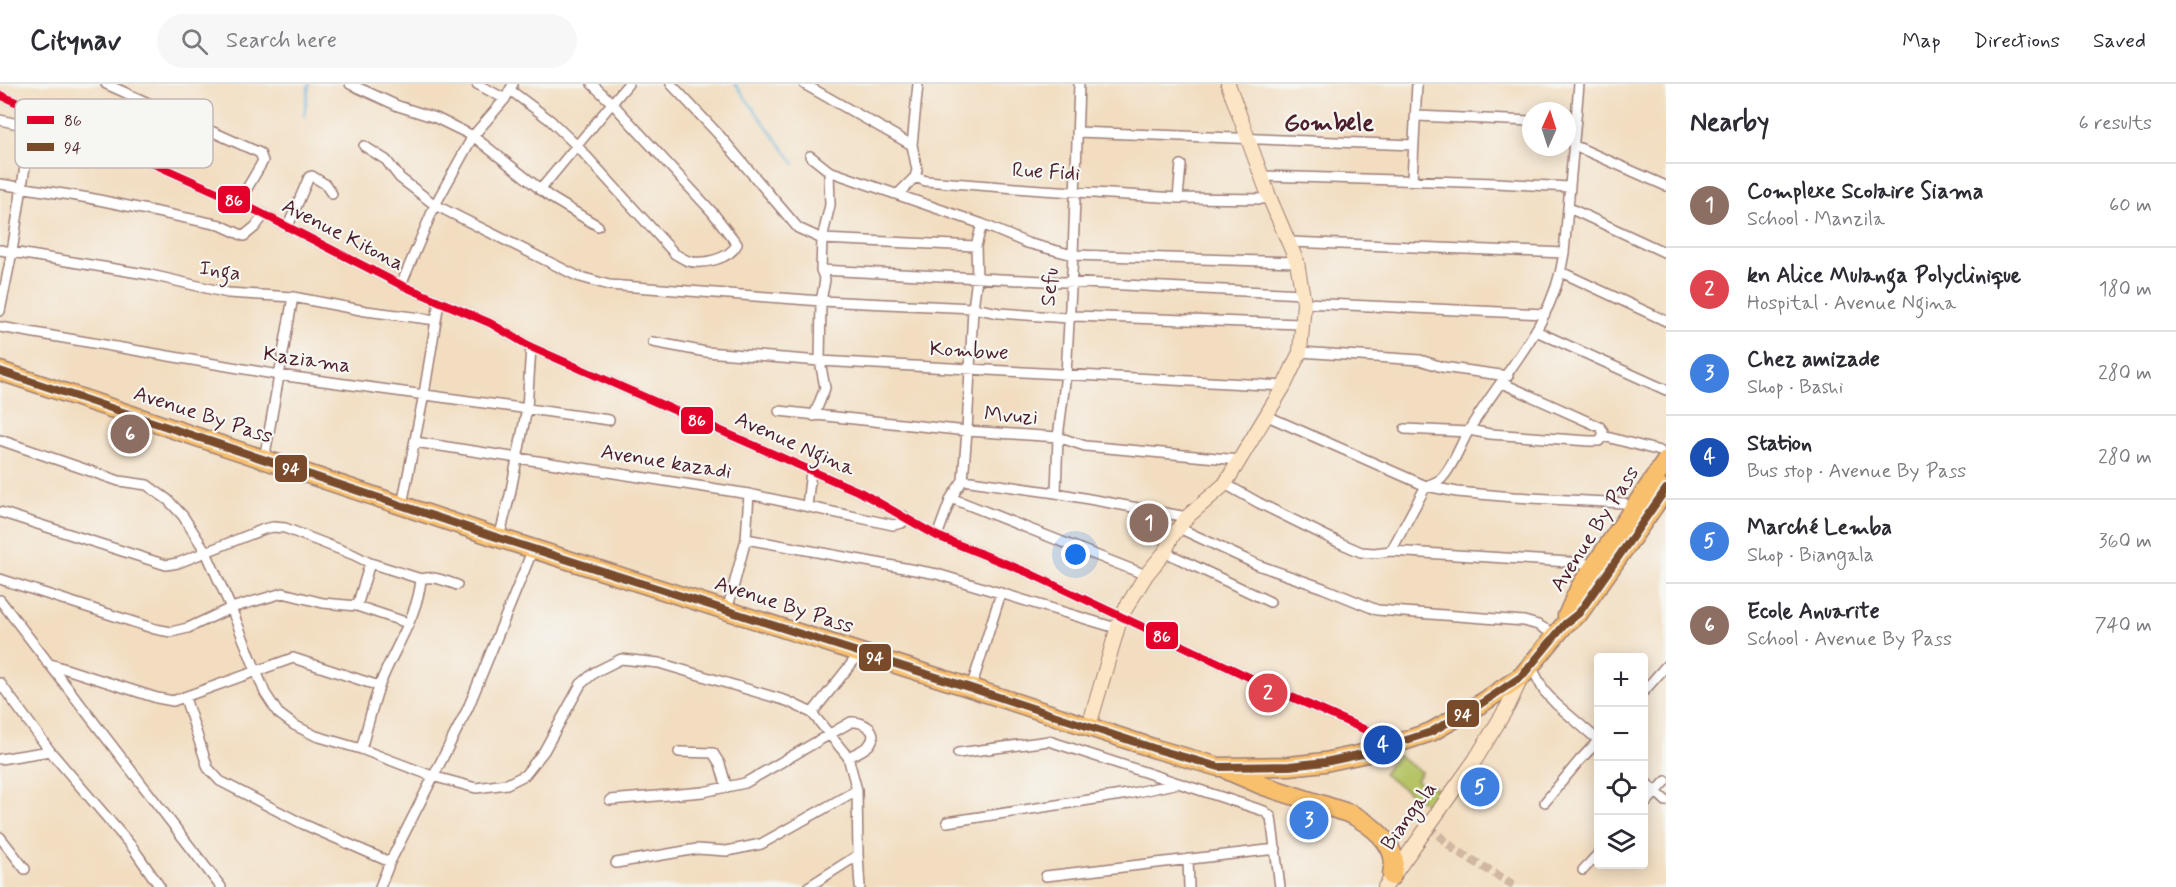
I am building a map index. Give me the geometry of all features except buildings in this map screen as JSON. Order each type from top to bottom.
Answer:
[{"type":"highway","name":"Avenue By Pass","points":[[0,371],[499,538],[1219,767],[1289,766],[1325,762],[1367,753],[1431,732],[1482,703],[1527,671],[1560,629],[1579,613],[1660,508],[1666,489]]},
{"type":"highway","name":"Avenue By Pass","points":[[1560,629],[1580,587],[1663,456]]},
{"type":"highway","points":[[1219,767],[1264,786],[1363,820],[1381,837],[1394,860],[1388,881]]},
{"type":"street","points":[[106,84],[121,87],[146,99]]},
{"type":"street","points":[[350,84],[398,106],[436,118],[473,136],[540,190],[598,226]]},
{"type":"street","points":[[477,84],[505,99]]},
{"type":"street","points":[[401,285],[435,205],[473,136],[505,99],[512,87],[578,147],[675,254],[686,260],[704,261],[723,257],[731,252],[737,244],[713,213],[612,103],[591,84]]},
{"type":"street","points":[[540,190],[628,84]]},
{"type":"street","points":[[671,84],[719,135],[798,228],[805,233],[822,239],[976,246]]},
{"type":"street","points":[[804,84],[912,145]]},
{"type":"street","points":[[898,194],[915,177],[912,145],[918,84]]},
{"type":"street","name":"Sefu","points":[[1056,493],[1058,437],[1066,374],[1073,255],[1079,84]]},
{"type":"street","points":[[1089,726],[1119,622],[1146,575],[1165,552],[1183,523],[1225,484],[1284,386],[1300,352],[1304,298],[1298,262],[1270,199],[1228,84]]},
{"type":"street","points":[[1412,180],[1417,84]]},
{"type":"street","points":[[1575,102],[1579,84]]},
{"type":"street","name":"Avenue Kitona","points":[[0,95],[15,102]]},
{"type":"street","points":[[1416,116],[1522,121]]},
{"type":"street","points":[[0,120],[15,123]]},
{"type":"street","points":[[213,131],[260,153],[263,161],[239,202]]},
{"type":"street","points":[[1077,132],[1414,145]]},
{"type":"street","points":[[364,146],[386,160],[400,178],[435,205],[531,254],[593,282],[624,288],[974,308],[1068,318],[1085,316],[1302,324]]},
{"type":"street","points":[[1576,146],[1666,186]]},
{"type":"street","points":[[810,156],[829,171],[982,224],[1027,243],[1073,255],[1298,262]]},
{"type":"street","points":[[1391,551],[1426,486],[1441,479],[1469,431],[1536,331],[1555,294],[1564,253],[1572,156]]},
{"type":"street","points":[[1178,198],[1181,165]]},
{"type":"street","points":[[0,311],[26,168]]},
{"type":"street","name":"Avenue Kitona","points":[[163,168],[264,214],[401,285],[439,302]]},
{"type":"street","points":[[814,416],[825,388],[820,361],[821,301],[825,280],[821,270],[822,239],[830,205],[829,171]]},
{"type":"street","points":[[288,226],[309,177],[312,176],[326,184],[332,194]]},
{"type":"street","points":[[1263,176],[1496,183],[1570,188]]},
{"type":"street","name":"Rue Fidi","points":[[915,177],[933,183],[1178,198],[1270,199]]},
{"type":"street","points":[[0,184],[89,198],[220,225],[244,236],[255,227],[264,214]]},
{"type":"street","points":[[1569,208],[1666,254]]},
{"type":"street","points":[[937,536],[951,498],[963,480],[977,278],[976,246],[982,224]]},
{"type":"street","points":[[1290,242],[1564,253]]},
{"type":"street","name":"Inga","points":[[0,250],[150,275],[228,293],[293,297],[366,311],[436,320]]},
{"type":"street","points":[[821,270],[1545,314]]},
{"type":"street","points":[[1561,272],[1666,321]]},
{"type":"street","points":[[264,460],[293,297]]},
{"type":"street","points":[[402,505],[439,302]]},
{"type":"street","name":"Avenue Ngina","points":[[439,302],[490,323],[531,347],[862,493],[937,536],[1029,573],[1119,622],[1395,743]]},
{"type":"street","name":"Kaziama","points":[[0,327],[279,375],[609,420]]},
{"type":"street","points":[[1536,331],[1666,390]]},
{"type":"street","name":"Kombwe","points":[[653,342],[706,352],[820,361],[1284,386]]},
{"type":"street","points":[[499,538],[527,408],[531,347]]},
{"type":"street","points":[[1300,352],[1420,360],[1442,367],[1505,379],[1600,427],[1604,436]]},
{"type":"street","name":"Mvuzi","points":[[779,411],[967,431],[1058,437],[1085,446],[1239,460]]},
{"type":"street","points":[[1265,415],[1426,486],[1457,492],[1513,497],[1624,503]]},
{"type":"street","points":[[1405,429],[1469,431],[1589,441],[1599,441],[1604,436]]},
{"type":"street","points":[[1604,436],[1663,456]]},
{"type":"street","points":[[0,441],[119,481],[147,485],[168,500],[183,516],[206,552],[265,693],[278,713],[294,725],[316,736],[361,749],[432,776],[476,788],[507,784],[525,775],[544,751],[581,684],[595,672],[621,659],[650,662],[678,669],[787,701],[812,713],[848,758],[857,790],[860,887]]},
{"type":"street","name":"Avenue kazadi","points":[[415,442],[749,494],[893,525],[902,523],[904,516]]},
{"type":"street","points":[[807,506],[811,471]]},
{"type":"street","points":[[963,480],[1056,493],[1183,523],[1258,565],[1377,610],[1524,621],[1560,629]]},
{"type":"street","points":[[1225,484],[1361,552],[1391,551],[1584,563],[1594,566]]},
{"type":"street","points":[[727,611],[746,539],[749,494]]},
{"type":"street","points":[[951,498],[1146,575]]},
{"type":"street","points":[[0,512],[166,565],[178,563],[264,529],[285,528],[370,563],[421,579],[426,577],[457,585]]},
{"type":"street","points":[[746,539],[937,574],[1001,593],[1119,622]]},
{"type":"street","points":[[380,887],[432,776],[468,708],[533,549]]},
{"type":"street","points":[[1165,552],[1270,602]]},
{"type":"street","points":[[357,606],[370,563]]},
{"type":"street","points":[[0,579],[155,629],[171,632],[188,628],[231,608],[283,593],[323,603],[357,606],[408,623]]},
{"type":"street","points":[[361,749],[379,686],[408,623],[421,579]]},
{"type":"street","points":[[971,688],[1001,593]]},
{"type":"street","points":[[0,600],[221,887]]},
{"type":"street","points":[[812,713],[860,653]]},
{"type":"street","points":[[47,663],[173,701],[293,658],[379,686]]},
{"type":"street","points":[[1648,686],[1666,666]]},
{"type":"street","points":[[1527,671],[1556,704],[1594,737]]},
{"type":"street","name":"Biangala","points":[[1388,881],[1474,760],[1527,671]]},
{"type":"street","points":[[0,683],[50,751],[133,848],[160,887]]},
{"type":"street","points":[[185,698],[208,768],[220,781],[303,824],[390,862]]},
{"type":"street","points":[[610,800],[703,792],[745,783],[851,722],[869,727],[872,733],[869,744],[848,758]]},
{"type":"street","points":[[958,753],[1049,741],[1264,811],[1270,818],[1280,887]]},
{"type":"street","points":[[1545,802],[1594,746]]},
{"type":"street","points":[[0,759],[50,751]]},
{"type":"street","points":[[679,752],[713,753],[720,765],[727,788]]},
{"type":"street","points":[[1648,801],[1666,781]]},
{"type":"street","points":[[947,822],[1128,794],[1176,783]]},
{"type":"street","points":[[1648,785],[1666,801]]},
{"type":"street","points":[[616,863],[697,849],[727,851],[761,844],[857,790]]},
{"type":"street","points":[[0,837],[25,869]]},
{"type":"street","points":[[1046,876],[1276,849]]},
{"type":"street","points":[[808,887],[858,855]]},
{"type":"street","points":[[1188,859],[1189,887]]},
{"type":"street","points":[[1583,870],[1594,859]]},
{"type":"green space","points":[[1397,755],[1421,772],[1416,780],[1426,788],[1429,784],[1440,792],[1430,807],[1383,774]]},
{"type":"waterway","points":[[304,116],[309,84]]},
{"type":"waterway","points":[[735,84],[795,164]]},
{"type":"tunnel","points":[[1429,826],[1454,849],[1517,887]]},
{"type":"transit line","name":"86","points":[[0,95],[15,102]]},
{"type":"transit line","name":"86","points":[[163,168],[239,202],[401,285],[490,323],[531,347],[862,493],[937,536],[1029,573],[1287,695],[1395,743]]},
{"type":"transit line","name":"94","points":[[0,371],[499,538],[1156,749],[1219,767],[1289,766],[1325,762],[1367,753],[1431,732],[1482,703],[1522,676],[1565,624],[1579,613],[1666,489]]},
{"type":"place","name":"Ecole Anuarite","points":[[130,434]]},
{"type":"place","name":"Complexe Scolaire Siama","points":[[1149,523]]},
{"type":"place","name":"kn Alice Mulanga Polyclinique","points":[[1268,693]]},
{"type":"place","name":"Station","points":[[1383,745]]},
{"type":"place","name":"Marché Lemba","points":[[1480,787]]},
{"type":"place","name":"Chez amizade","points":[[1309,820]]},
{"type":"district","name":"Gombele","points":[[1329,123]]}]
